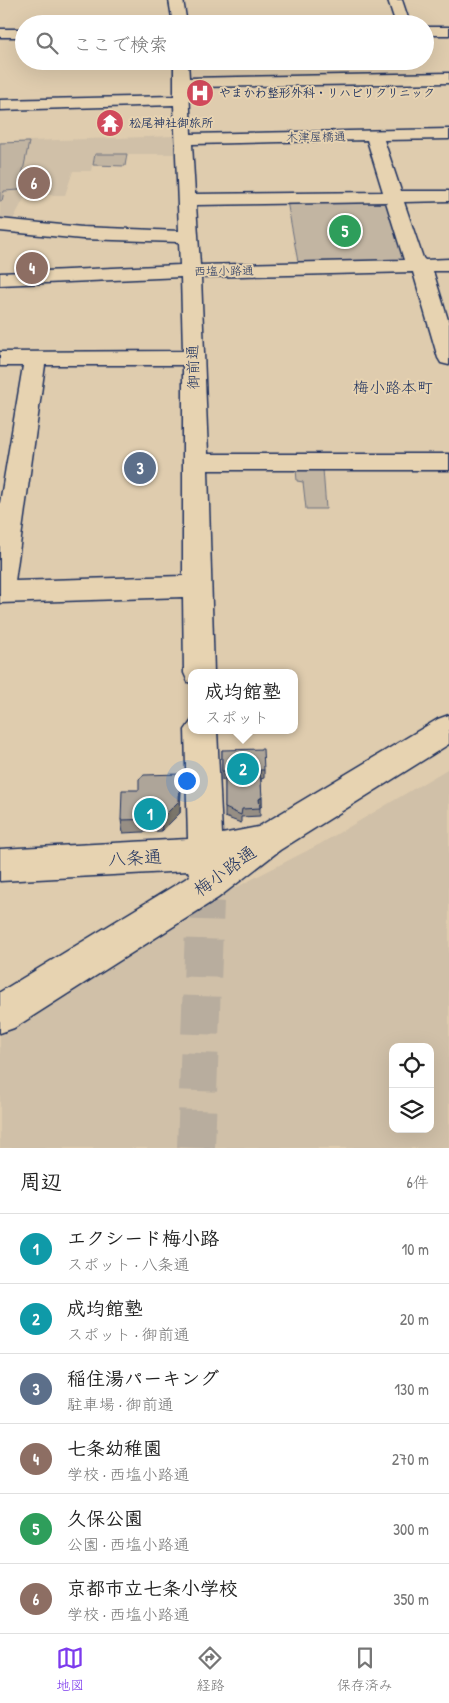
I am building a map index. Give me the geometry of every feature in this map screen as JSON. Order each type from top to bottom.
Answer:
[{"type":"street","points":[[176,0],[178,15]]},
{"type":"street","points":[[395,0],[400,15]]},
{"type":"street","points":[[434,31],[449,31]]},
{"type":"street","points":[[0,33],[15,33]]},
{"type":"street","points":[[0,105],[181,82],[449,78]]},
{"type":"street","name":"御前通","points":[[181,82],[191,271],[199,669]]},
{"type":"street","name":"木津屋橋通","points":[[184,139],[449,134]]},
{"type":"street","points":[[374,136],[414,260],[421,266],[449,358]]},
{"type":"street","points":[[187,200],[449,196]]},
{"type":"street","points":[[0,225],[82,233],[189,237]]},
{"type":"street","name":"西塩小路通","points":[[0,279],[191,271],[449,265]]},
{"type":"street","points":[[0,588],[10,467],[35,358]]},
{"type":"street","points":[[0,359],[193,358]]},
{"type":"street","points":[[195,462],[449,462]]},
{"type":"street","points":[[0,592],[196,586]]},
{"type":"street","name":"梅小路通","points":[[0,1014],[268,839],[449,728]]},
{"type":"street","points":[[201,734],[205,880]]},
{"type":"street","name":"八条通","points":[[0,865],[205,880]]},
{"type":"shaded area","points":[[175,136],[174,154],[95,154],[91,171],[73,171],[65,195],[26,195],[9,227],[0,227],[0,142]]},
{"type":"shaded area","points":[[29,142],[19,190],[4,191],[2,201],[0,201],[0,143]]},
{"type":"shaded area","points":[[95,154],[127,154],[125,166],[93,165]]},
{"type":"shaded area","points":[[287,201],[382,201],[389,203],[405,258],[399,261],[298,262]]},
{"type":"shaded area","points":[[296,469],[323,469],[326,509],[306,509],[303,482],[297,481]]},
{"type":"shaded area","points":[[449,768],[449,1148],[0,1148],[0,1036],[183,915],[320,844]]},
{"type":"building","points":[[263,749],[264,770],[260,770],[262,797],[259,799],[260,808],[242,809],[241,815],[225,808],[225,771],[222,771],[222,750]]},
{"type":"building","points":[[180,774],[179,801],[161,819],[121,820],[122,790],[139,790],[139,779],[144,775]]},
{"type":"tunnel","points":[[196,1148],[205,901]]},
{"type":"place","name":"やまかわ整形外科・リハビリクリニック","points":[[200,93]]},
{"type":"place","name":"松尾神社御旅所","points":[[110,123]]},
{"type":"place","name":"京都市立七条小学校","points":[[34,183]]},
{"type":"place","name":"久保公園","points":[[345,231]]},
{"type":"place","name":"七条幼稚園","points":[[32,268]]},
{"type":"place","name":"稲住湯パーキング","points":[[140,468]]},
{"type":"place","name":"成均館塾","points":[[243,769]]},
{"type":"place","name":"エクシード梅小路","points":[[150,814]]},
{"type":"district","name":"梅小路本町","points":[[393,387]]}]
